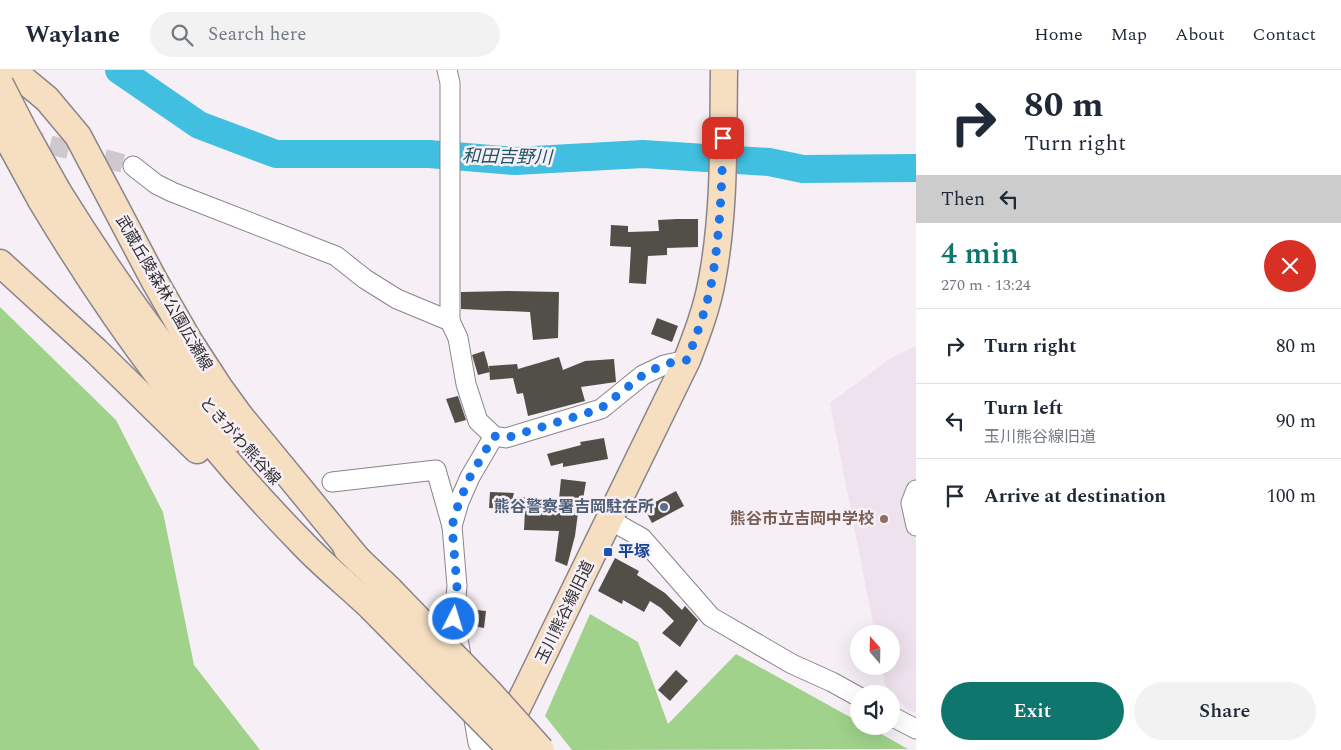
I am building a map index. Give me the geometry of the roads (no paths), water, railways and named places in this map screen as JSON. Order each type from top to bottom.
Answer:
[{"type":"main road","name":"武蔵丘陵森林公園広瀬線","points":[[12,70],[47,99],[78,136],[154,280],[219,387],[240,416],[360,562]]},
{"type":"main road","name":"玉川熊谷線旧道","points":[[497,750],[687,360],[703,316],[712,281],[718,242],[722,175],[724,70]]},
{"type":"main road","name":"ときがわ熊谷線","points":[[0,84],[23,129],[49,195],[117,320],[166,388],[201,432],[305,547],[380,598],[488,691],[541,750]]},
{"type":"main road","name":"ときがわ熊谷線","points":[[0,125],[49,195],[196,390],[285,490],[360,562],[380,598],[512,750]]},
{"type":"main road","points":[[0,263],[96,351],[223,475],[305,547]]},
{"type":"street","points":[[447,70],[450,83],[450,321],[458,338],[466,384],[478,421],[494,436],[506,438],[600,409],[643,375],[664,364],[687,360]]},
{"type":"street","points":[[133,166],[156,184],[172,192],[336,256],[365,279],[397,299],[450,321]]},
{"type":"street","points":[[452,526],[459,502],[470,477],[494,436]]},
{"type":"street","points":[[332,482],[436,470],[452,526],[457,586],[454,619],[478,743],[483,750]]},
{"type":"street","points":[[916,490],[911,503],[916,526]]},
{"type":"street","points":[[610,520],[642,538],[711,617],[792,664],[850,692]]},
{"type":"street","points":[[900,721],[916,729]]},
{"type":"waterway","name":"和田吉野川","points":[[119,70],[199,125],[276,154],[429,154],[515,161],[643,154],[769,162],[803,169],[916,168]]},
{"type":"tunnel","points":[[23,138],[133,166]]},
{"type":"place","name":"熊谷警察署吉岡駐在所","points":[[664,507]]},
{"type":"place","name":"熊谷市立吉岡中学校","points":[[884,519]]},
{"type":"place","name":"平塚","points":[[608,552]]}]
